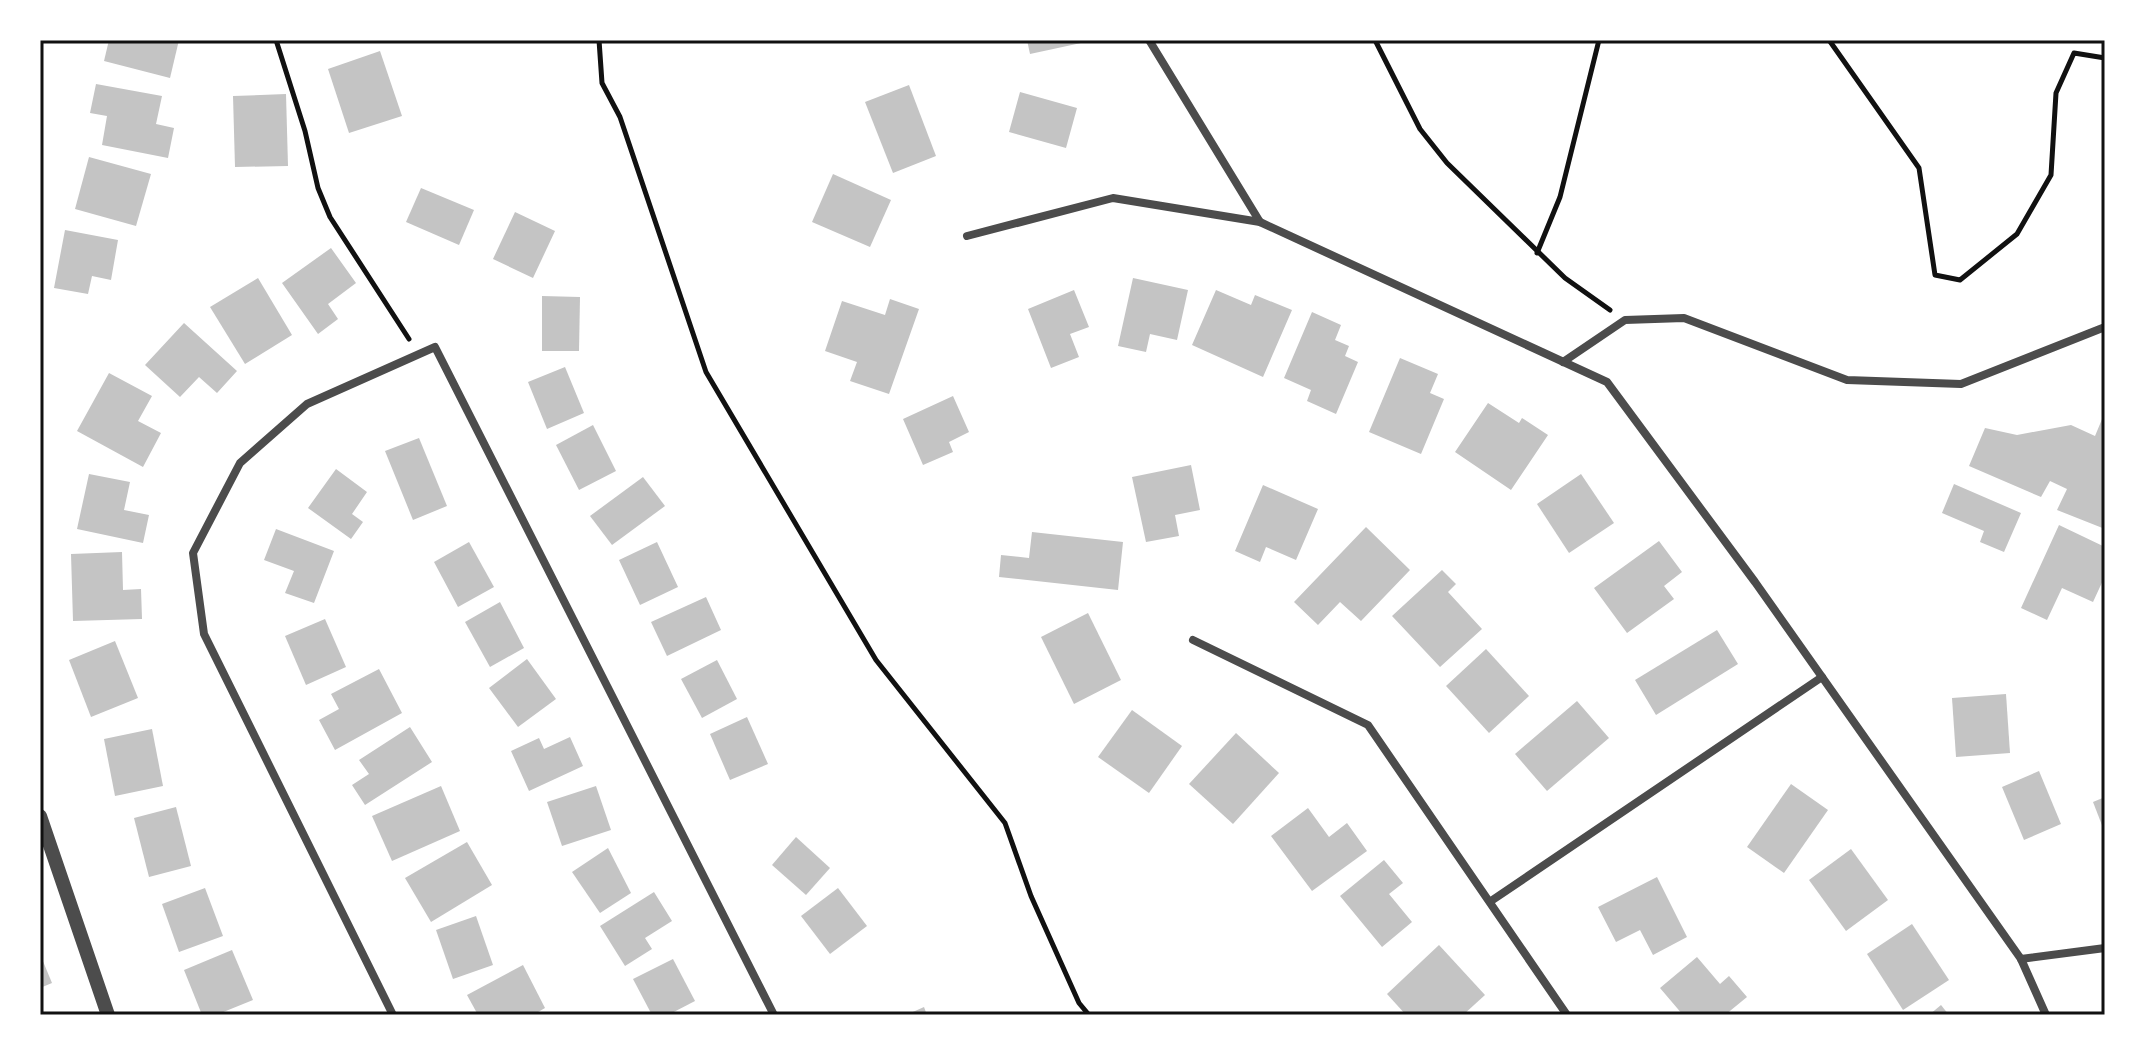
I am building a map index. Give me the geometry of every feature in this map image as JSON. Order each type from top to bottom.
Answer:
[{"type":"street","points":[[1149,40],[1260,222]]},
{"type":"street","points":[[967,236],[1113,198],[1260,222],[1607,382],[1755,582],[2021,959],[2046,1015]]},
{"type":"street","points":[[1563,362],[1625,320],[1684,318],[1847,380],[1961,384],[2105,327]]},
{"type":"street","points":[[393,1015],[204,634],[193,553],[240,463],[307,404],[435,347],[774,1015]]},
{"type":"street","points":[[1193,640],[1368,725],[1567,1015]]},
{"type":"street","points":[[1491,901],[1822,677]]},
{"type":"street","points":[[41,824],[108,1015]]},
{"type":"street","points":[[2021,959],[2105,948]]},
{"type":"path","points":[[276,40],[305,131],[318,188],[330,217],[420,354]]},
{"type":"path","points":[[599,40],[602,83],[620,117],[706,372],[876,660],[1005,823],[1031,896],[1079,1003],[1089,1015]]},
{"type":"path","points":[[1375,40],[1420,129],[1447,163],[1565,278],[1625,320]]},
{"type":"path","points":[[1537,253],[1560,197],[1599,40]]},
{"type":"path","points":[[1829,40],[1919,168],[1935,275],[1960,280],[2017,234],[2051,175],[2056,93],[2074,53],[2105,58]]},
{"type":"building","points":[[109,40],[179,40],[170,78],[104,61]]},
{"type":"building","points":[[1027,40],[1080,40],[1081,43],[1030,54]]},
{"type":"building","points":[[380,51],[402,116],[349,133],[328,69]]},
{"type":"building","points":[[96,84],[162,96],[156,124],[174,128],[168,158],[102,145],[107,116],[90,113]]},
{"type":"building","points":[[909,85],[936,156],[893,173],[865,102]]},
{"type":"building","points":[[1020,92],[1077,108],[1066,148],[1009,132]]},
{"type":"building","points":[[286,94],[288,166],[235,167],[233,96]]},
{"type":"building","points":[[89,157],[151,174],[136,226],[75,209]]},
{"type":"building","points":[[833,174],[891,200],[870,247],[812,222]]},
{"type":"building","points":[[421,188],[474,210],[459,245],[406,222]]},
{"type":"building","points":[[515,212],[555,231],[533,278],[493,259]]},
{"type":"building","points":[[65,230],[118,240],[111,280],[92,276],[88,294],[54,288]]},
{"type":"building","points":[[331,248],[356,283],[328,304],[338,319],[318,334],[282,283]]},
{"type":"building","points":[[258,278],[292,335],[245,364],[210,307]]},
{"type":"building","points":[[1133,278],[1188,290],[1177,340],[1150,334],[1146,352],[1118,346]]},
{"type":"building","points":[[1074,290],[1089,327],[1070,334],[1079,357],[1051,368],[1028,309]]},
{"type":"building","points":[[1216,290],[1251,305],[1255,295],[1292,310],[1263,377],[1192,345]]},
{"type":"building","points":[[542,296],[580,297],[579,351],[542,351]]},
{"type":"building","points":[[890,299],[919,309],[889,394],[850,381],[857,362],[825,351],[842,301],[885,315]]},
{"type":"building","points":[[1312,312],[1341,325],[1335,340],[1349,346],[1345,356],[1358,362],[1336,414],[1307,401],[1311,390],[1284,378]]},
{"type":"building","points":[[184,323],[237,371],[217,393],[199,377],[180,397],[145,365]]},
{"type":"building","points":[[1400,358],[1438,374],[1430,393],[1444,399],[1421,454],[1369,432]]},
{"type":"building","points":[[565,367],[584,413],[547,429],[528,382]]},
{"type":"building","points":[[109,373],[152,396],[138,421],[161,433],[143,467],[77,431]]},
{"type":"building","points":[[953,396],[969,432],[949,442],[953,452],[923,465],[903,419]]},
{"type":"building","points":[[1488,403],[1519,423],[1522,418],[1548,435],[1511,490],[1455,452]]},
{"type":"building","points":[[2105,412],[2105,529],[2057,510],[2067,489],[2050,481],[2041,497],[1969,466],[1985,428],[2017,435],[2071,425],[2095,436]]},
{"type":"building","points":[[593,425],[616,471],[579,490],[556,445]]},
{"type":"building","points":[[419,438],[447,506],[413,520],[385,451]]},
{"type":"building","points":[[1191,465],[1200,510],[1175,515],[1179,536],[1146,542],[1132,477]]},
{"type":"building","points":[[336,469],[367,492],[352,514],[363,522],[351,539],[308,508]]},
{"type":"building","points":[[89,474],[130,482],[124,510],[149,515],[143,543],[77,529]]},
{"type":"building","points":[[1581,474],[1614,523],[1569,553],[1537,504]]},
{"type":"building","points":[[643,477],[665,506],[612,545],[590,516]]},
{"type":"building","points":[[1954,484],[2021,513],[2004,552],[1980,542],[1984,531],[1942,513]]},
{"type":"building","points":[[1263,485],[1318,509],[1296,560],[1266,547],[1260,562],[1235,551]]},
{"type":"building","points":[[2059,525],[2105,547],[2105,576],[2093,602],[2062,588],[2047,620],[2021,608]]},
{"type":"building","points":[[1366,527],[1410,570],[1361,621],[1340,602],[1318,625],[1294,602]]},
{"type":"building","points":[[276,529],[334,551],[314,603],[285,593],[294,571],[264,560]]},
{"type":"building","points":[[1032,532],[1123,542],[1118,590],[999,577],[1001,555],[1029,558]]},
{"type":"building","points":[[1659,541],[1682,572],[1664,586],[1674,599],[1627,633],[1594,588]]},
{"type":"building","points":[[469,542],[494,587],[458,607],[434,562]]},
{"type":"building","points":[[657,542],[678,587],[640,605],[619,560]]},
{"type":"building","points":[[122,552],[123,590],[141,589],[142,619],[73,621],[71,554]]},
{"type":"building","points":[[1442,570],[1456,584],[1448,592],[1482,629],[1440,667],[1392,616]]},
{"type":"building","points":[[706,597],[721,630],[667,656],[651,622]]},
{"type":"building","points":[[500,602],[524,648],[490,667],[465,622]]},
{"type":"building","points":[[1088,613],[1121,680],[1074,704],[1041,637]]},
{"type":"building","points":[[325,619],[346,667],[306,685],[285,636]]},
{"type":"building","points":[[1717,630],[1738,664],[1656,715],[1635,680]]},
{"type":"building","points":[[115,641],[138,698],[91,717],[69,660]]},
{"type":"building","points":[[1486,649],[1529,696],[1489,733],[1446,686]]},
{"type":"building","points":[[527,659],[556,699],[518,727],[489,688]]},
{"type":"building","points":[[717,660],[737,699],[702,718],[681,679]]},
{"type":"building","points":[[379,669],[402,713],[335,750],[319,720],[339,709],[331,694]]},
{"type":"building","points":[[2006,694],[2010,753],[1956,757],[1952,698]]},
{"type":"building","points":[[1577,701],[1609,738],[1547,791],[1515,754]]},
{"type":"building","points":[[1132,710],[1182,746],[1149,793],[1098,757]]},
{"type":"building","points":[[747,717],[768,764],[730,780],[710,734]]},
{"type":"building","points":[[410,727],[432,762],[365,805],[352,785],[369,774],[359,760]]},
{"type":"building","points":[[152,729],[163,786],[115,796],[104,739]]},
{"type":"building","points":[[1236,733],[1279,773],[1233,824],[1189,784]]},
{"type":"building","points":[[570,737],[583,766],[529,791],[511,751],[539,738],[544,749]]},
{"type":"building","points":[[2039,771],[2061,824],[2024,840],[2002,787]]},
{"type":"building","points":[[1791,784],[1828,810],[1784,873],[1747,847]]},
{"type":"building","points":[[441,786],[460,831],[392,861],[372,816]]},
{"type":"building","points":[[596,786],[611,830],[562,846],[547,802]]},
{"type":"building","points":[[2105,797],[2105,833],[2093,802]]},
{"type":"building","points":[[176,807],[191,866],[149,877],[134,818]]},
{"type":"building","points":[[1308,808],[1329,837],[1347,823],[1367,851],[1312,891],[1271,836]]},
{"type":"building","points":[[796,837],[830,868],[806,895],[772,865]]},
{"type":"building","points":[[467,842],[492,885],[431,922],[405,878]]},
{"type":"building","points":[[608,848],[631,893],[600,913],[572,872]]},
{"type":"building","points":[[1851,849],[1888,900],[1846,931],[1809,880]]},
{"type":"building","points":[[1384,860],[1403,883],[1389,894],[1412,922],[1382,947],[1340,896]]},
{"type":"building","points":[[1657,877],[1687,937],[1653,955],[1640,930],[1616,942],[1598,907]]},
{"type":"building","points":[[205,888],[223,936],[179,952],[162,904]]},
{"type":"building","points":[[838,888],[867,926],[830,954],[801,916]]},
{"type":"building","points":[[654,892],[672,921],[645,938],[652,949],[625,966],[600,926]]},
{"type":"building","points":[[476,916],[493,965],[453,979],[436,930]]},
{"type":"building","points":[[1912,924],[1949,980],[1903,1010],[1867,954]]},
{"type":"building","points":[[1439,945],[1485,995],[1463,1015],[1406,1015],[1387,994]]},
{"type":"building","points":[[232,950],[253,1000],[216,1015],[202,1015],[184,970]]},
{"type":"building","points":[[40,954],[52,983],[40,988]]},
{"type":"building","points":[[1697,957],[1720,984],[1729,976],[1747,997],[1725,1015],[1683,1015],[1660,988]]},
{"type":"building","points":[[673,959],[695,1001],[668,1015],[652,1015],[633,979]]},
{"type":"building","points":[[523,965],[545,1008],[533,1015],[478,1015],[467,995]]},
{"type":"building","points":[[1941,1005],[1949,1015],[1929,1015]]},
{"type":"building","points":[[924,1007],[927,1015],[906,1015]]}]
